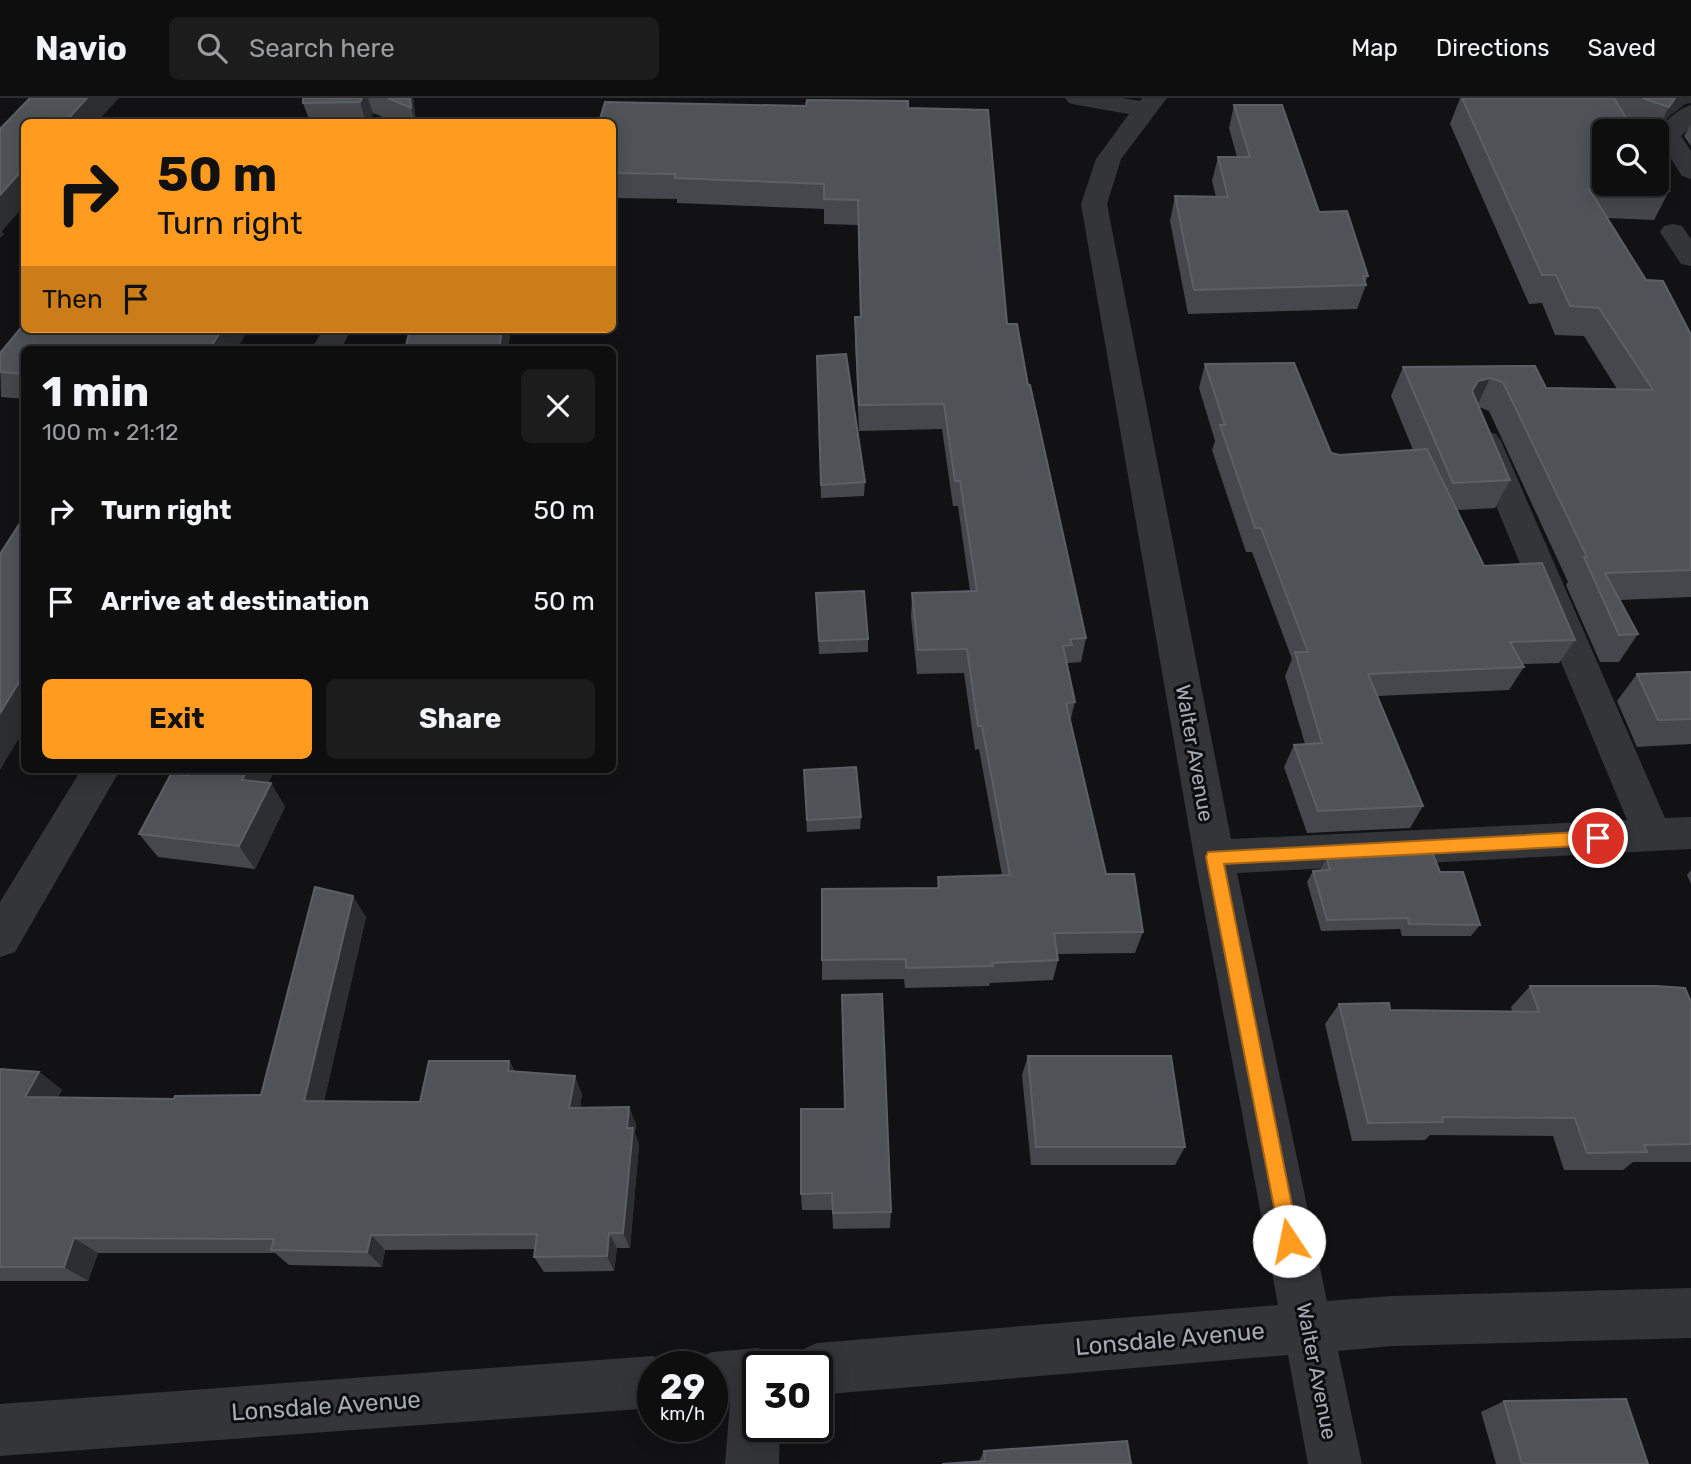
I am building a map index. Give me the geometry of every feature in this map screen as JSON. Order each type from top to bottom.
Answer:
[{"type":"street","points":[[1077,98],[1150,103]]},
{"type":"street","name":"Walter Avenue","points":[[1150,103],[1107,157],[1098,178],[1094,204],[1214,857],[1335,1464]]},
{"type":"street","points":[[1691,112],[1668,135],[1691,171]]},
{"type":"street","points":[[1674,232],[1691,258]]},
{"type":"street","points":[[1214,857],[1672,834],[1476,419]]},
{"type":"street","points":[[0,939],[99,773]]},
{"type":"street","name":"Lonsdale Avenue","points":[[833,1368],[1392,1321],[1691,1313]]},
{"type":"street","name":"Lonsdale Avenue","points":[[0,1430],[637,1383]]},
{"type":"street","points":[[750,1442],[752,1464]]},
{"type":"building","points":[[30,98],[87,98],[68,119],[21,119],[21,171],[0,195],[0,129]]},
{"type":"building","points":[[303,98],[362,98],[360,102],[303,103]]},
{"type":"building","points":[[388,98],[410,98],[411,108]]},
{"type":"building","points":[[1462,98],[1614,98],[1627,119],[1592,119],[1592,189],[1589,189],[1646,280],[1663,281],[1691,335],[1691,570],[1605,573],[1638,634],[1619,635],[1584,557],[1587,557],[1503,382],[1490,378],[1478,381],[1472,391],[1510,480],[1453,483],[1403,367],[1535,366],[1546,388],[1653,390],[1599,308],[1570,306],[1556,275],[1542,275]]},
{"type":"building","points":[[1642,98],[1675,98],[1669,107]]},
{"type":"building","points":[[807,100],[908,101],[908,108],[988,110],[1007,324],[1017,324],[1028,385],[1086,638],[1070,639],[1072,645],[1063,646],[1075,702],[1066,703],[1106,874],[1134,874],[1143,932],[1054,933],[1058,960],[992,963],[993,966],[906,968],[906,959],[822,960],[822,889],[939,888],[938,877],[1010,875],[982,726],[978,726],[967,649],[918,650],[912,593],[977,591],[960,481],[955,481],[944,404],[859,405],[855,317],[861,317],[858,200],[824,199],[824,184],[675,178],[675,174],[616,173],[616,119],[600,119],[605,102],[806,106]]},
{"type":"building","points":[[1234,105],[1282,105],[1319,212],[1347,211],[1368,276],[1363,276],[1366,285],[1194,290],[1175,196],[1228,197],[1218,157],[1250,157]]},
{"type":"building","points":[[21,328],[21,333],[220,333],[211,346],[21,346],[21,374],[0,372],[0,353]]},
{"type":"building","points":[[409,333],[501,333],[500,346],[406,346]]},
{"type":"building","points":[[846,354],[865,482],[821,485],[817,356]]},
{"type":"building","points":[[1294,363],[1331,453],[1340,455],[1427,449],[1484,566],[1542,563],[1575,640],[1510,642],[1524,667],[1368,674],[1423,806],[1318,811],[1294,745],[1322,743],[1295,652],[1308,652],[1261,528],[1255,528],[1220,425],[1225,425],[1205,364]]},
{"type":"building","points":[[21,522],[21,679],[0,713],[0,554]]},
{"type":"building","points":[[864,591],[868,639],[819,641],[816,593]]},
{"type":"building","points":[[1691,672],[1691,719],[1658,720],[1637,674]]},
{"type":"building","points":[[856,767],[861,817],[807,820],[804,770]]},
{"type":"building","points":[[246,773],[242,780],[271,783],[239,846],[139,834],[171,774]]},
{"type":"building","points":[[1433,854],[1440,872],[1463,872],[1480,925],[1409,924],[1408,918],[1327,920],[1313,871],[1330,870],[1327,859]]},
{"type":"building","points":[[315,887],[353,896],[304,1101],[420,1102],[429,1061],[509,1061],[508,1071],[575,1076],[569,1108],[629,1107],[627,1128],[633,1128],[623,1233],[609,1233],[607,1256],[534,1257],[537,1234],[371,1235],[367,1252],[271,1250],[274,1239],[74,1238],[64,1267],[0,1267],[0,1069],[39,1072],[25,1097],[174,1099],[175,1096],[261,1095]]},
{"type":"building","points":[[1530,986],[1685,988],[1691,1002],[1691,1144],[1644,1145],[1647,1152],[1587,1153],[1575,1118],[1442,1117],[1443,1122],[1368,1123],[1339,1004],[1389,1003],[1390,1010],[1539,1012]]},
{"type":"building","points":[[882,994],[891,1212],[833,1213],[832,1193],[801,1194],[801,1109],[845,1109],[842,995]]},
{"type":"building","points":[[1028,1056],[1171,1056],[1185,1147],[1036,1147]]},
{"type":"building","points":[[1626,1399],[1648,1464],[1522,1464],[1504,1401]]},
{"type":"building","points":[[1127,1441],[1131,1464],[942,1464],[985,1461],[984,1451]]},
{"type":"route","points":[[1289,1241],[1214,857],[1598,838]]}]
